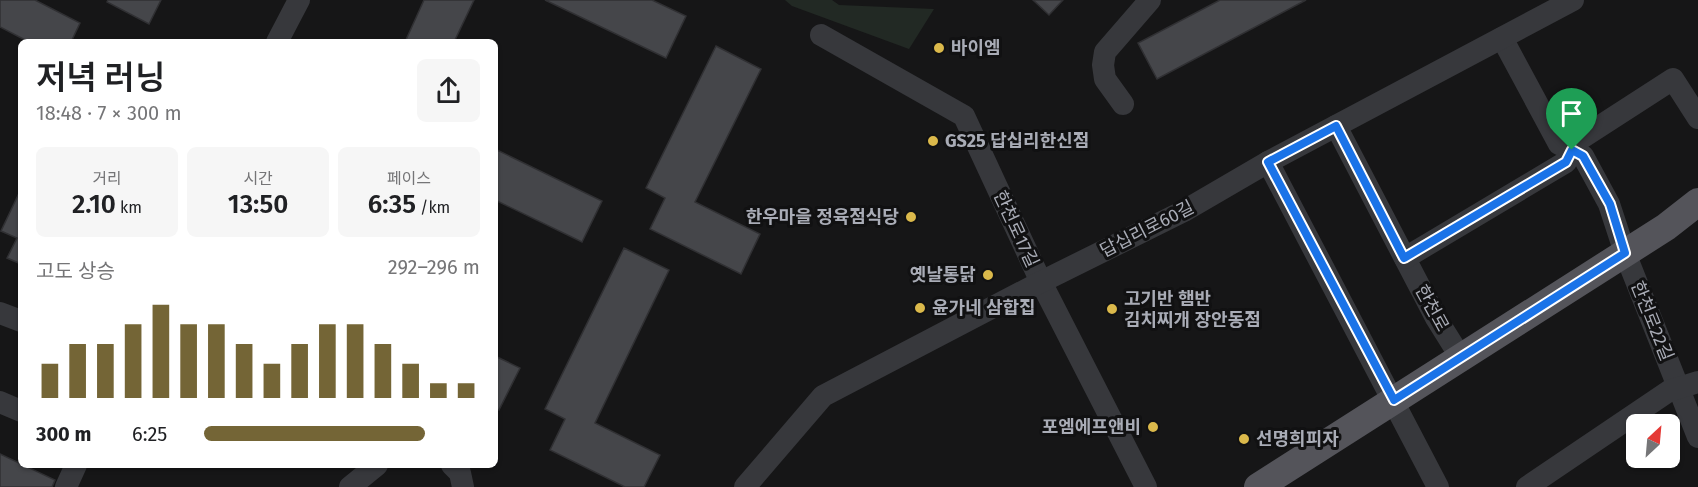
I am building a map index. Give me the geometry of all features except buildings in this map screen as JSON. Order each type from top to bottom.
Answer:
[{"type":"main road","points":[[1258,487],[1666,227],[1698,202]]},
{"type":"street","points":[[279,39],[299,0]]},
{"type":"street","points":[[1123,104],[1105,79],[1103,65],[1106,52],[1150,0]]},
{"type":"street","name":"답십리로60길","points":[[745,487],[823,396],[1041,282],[1184,212],[1268,162],[1573,0]]},
{"type":"street","name":"한천로17길","points":[[821,34],[964,116],[1041,282],[1146,487]]},
{"type":"street","points":[[1502,38],[1559,144],[1583,156],[1610,204],[1625,253]]},
{"type":"street","points":[[1404,258],[1566,162],[1577,141],[1673,79],[1698,118]]},
{"type":"street","name":"한천로","points":[[1336,126],[1436,318],[1461,357]]},
{"type":"street","points":[[1268,162],[1438,487]]},
{"type":"street","name":"한천로22길","points":[[1625,253],[1689,385],[1698,437]]},
{"type":"street","points":[[0,313],[18,320]]},
{"type":"street","points":[[1527,487],[1669,391],[1689,385]]},
{"type":"street","points":[[0,402],[18,410]]},
{"type":"street","points":[[66,487],[75,468]]},
{"type":"street","points":[[350,487],[373,468]]},
{"type":"street","points":[[455,468],[460,473],[463,487]]},
{"type":"shaded area","points":[[785,0],[832,0],[839,5],[934,9],[909,49],[792,6]]},
{"type":"place","name":"바이엠","points":[[939,48]]},
{"type":"place","name":"GS25 답십리한신점","points":[[933,141]]},
{"type":"place","name":"한우마을 정육점식당","points":[[911,217]]},
{"type":"place","name":"옛날통닭","points":[[988,275]]},
{"type":"place","name":"윤가네 삼합집","points":[[920,308]]},
{"type":"place","name":"고기반 햄반 김치찌개 장안동점","points":[[1112,309]]},
{"type":"place","name":"포엠에프앤비","points":[[1153,427]]},
{"type":"place","name":"선명희피자","points":[[1244,439]]},
{"type":"route","points":[[1336,126],[1404,258],[1566,162],[1572,150],[1583,156],[1610,204],[1625,253],[1394,400],[1268,162],[1336,126]]}]
